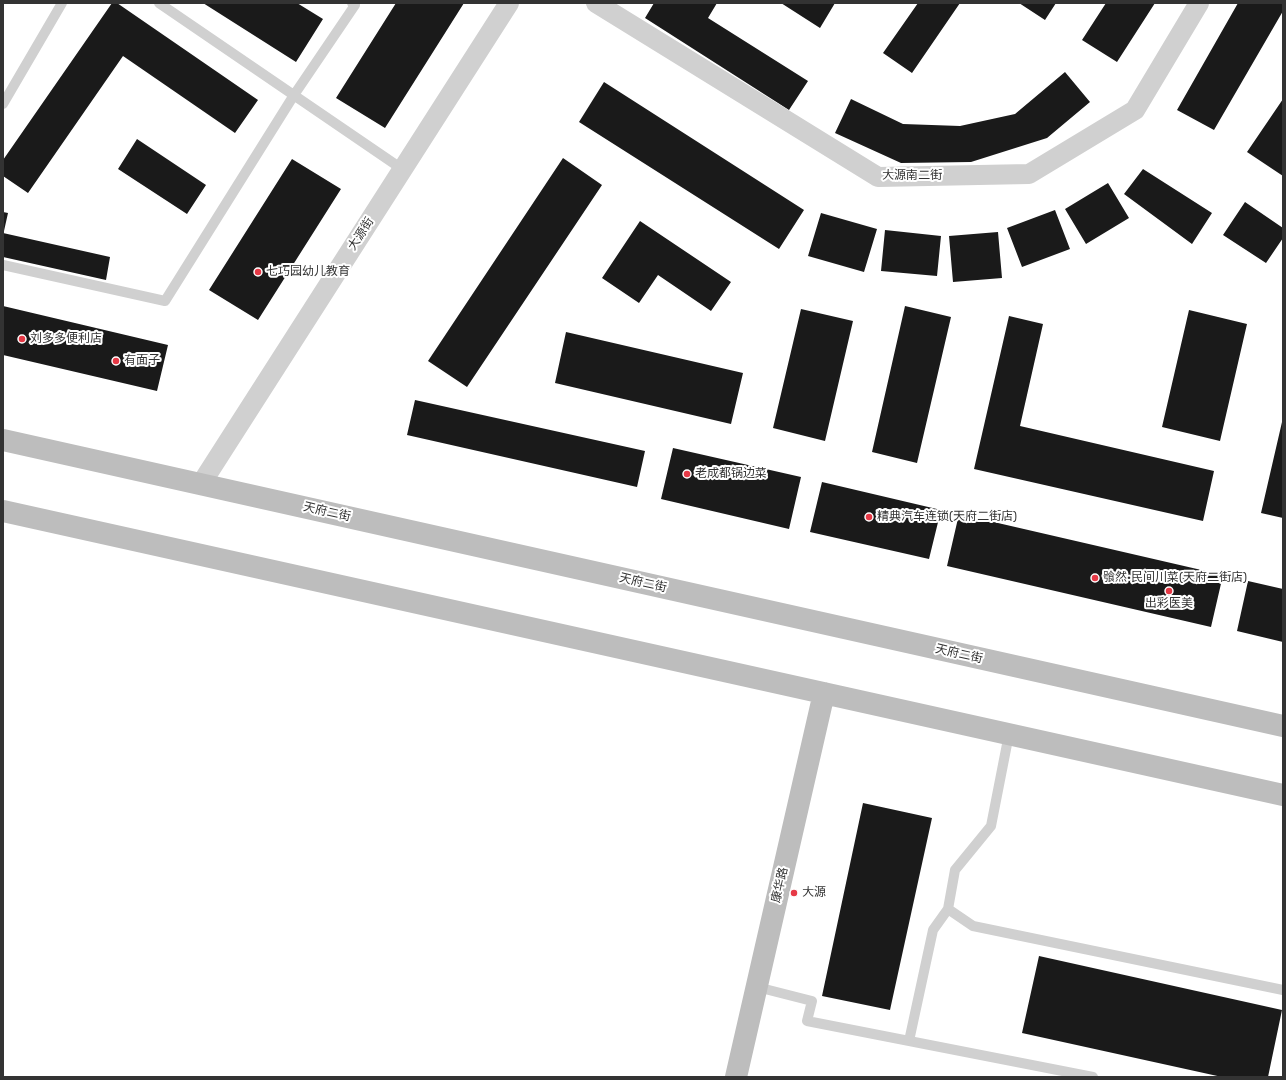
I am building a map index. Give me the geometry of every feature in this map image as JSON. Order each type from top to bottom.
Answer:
[{"type":"main road","name":"天府二街","points":[[3,440],[1283,726]]},
{"type":"main road","points":[[3,511],[1283,795]]},
{"type":"main road","name":"康华路","points":[[736,1077],[824,693]]},
{"type":"street","name":"大源街","points":[[201,484],[509,3]]},
{"type":"street","name":"大源南二街","points":[[596,3],[878,177],[1029,174],[1134,110],[1199,3]]},
{"type":"lane","points":[[3,104],[62,3]]},
{"type":"lane","points":[[159,3],[402,169]]},
{"type":"lane","points":[[3,265],[165,301],[294,95],[355,5],[352,3]]},
{"type":"lane","points":[[909,1041],[933,930],[948,909],[955,870],[991,826],[1009,734]]},
{"type":"lane","points":[[948,909],[973,926],[1283,990]]},
{"type":"lane","points":[[757,987],[812,1000],[807,1021],[1093,1077]]},
{"type":"building","points":[[112,3],[117,3],[258,100],[235,133],[123,56],[28,193],[3,176],[3,160]]},
{"type":"building","points":[[203,3],[297,3],[323,19],[296,62]]},
{"type":"building","points":[[396,3],[464,3],[385,128],[336,98]]},
{"type":"building","points":[[654,3],[717,3],[708,18],[808,81],[789,110],[645,18]]},
{"type":"building","points":[[781,3],[835,3],[820,28]]},
{"type":"building","points":[[918,3],[960,3],[912,73],[883,53]]},
{"type":"building","points":[[1019,3],[1056,3],[1045,20]]},
{"type":"building","points":[[1106,3],[1155,3],[1117,62],[1082,40]]},
{"type":"building","points":[[1238,3],[1283,3],[1283,11],[1214,130],[1177,110]]},
{"type":"building","points":[[1065,72],[1090,102],[1047,138],[971,162],[901,163],[835,133],[851,99],[903,124],[960,126],[1015,114]]},
{"type":"building","points":[[604,82],[804,210],[779,249],[579,122]]},
{"type":"building","points":[[1283,99],[1283,176],[1247,152]]},
{"type":"building","points":[[137,139],[206,185],[187,214],[118,169]]},
{"type":"building","points":[[563,158],[602,185],[467,387],[428,361]]},
{"type":"building","points":[[292,159],[341,189],[258,320],[209,290]]},
{"type":"building","points":[[1143,169],[1212,213],[1192,244],[1124,194]]},
{"type":"building","points":[[1108,183],[1129,218],[1086,244],[1065,209]]},
{"type":"building","points":[[1245,202],[1283,228],[1283,238],[1266,263],[1223,235]]},
{"type":"building","points":[[1055,210],[1070,249],[1022,267],[1007,228]]},
{"type":"building","points":[[3,212],[8,213],[4,231],[3,231]]},
{"type":"building","points":[[821,213],[877,229],[864,272],[808,256]]},
{"type":"building","points":[[640,221],[731,282],[711,311],[658,275],[639,303],[602,278]]},
{"type":"building","points":[[885,230],[941,236],[937,276],[881,271]]},
{"type":"building","points":[[998,232],[1002,278],[953,282],[949,236]]},
{"type":"building","points":[[3,233],[110,257],[106,280],[3,257]]},
{"type":"building","points":[[3,306],[168,345],[157,391],[3,355]]},
{"type":"building","points":[[905,306],[951,317],[917,463],[872,452]]},
{"type":"building","points":[[801,309],[853,321],[825,441],[773,428]]},
{"type":"building","points":[[1189,310],[1247,324],[1220,441],[1162,427]]},
{"type":"building","points":[[1009,316],[1043,324],[1020,426],[1214,471],[1203,521],[974,469]]},
{"type":"building","points":[[566,332],[743,373],[731,424],[555,383]]},
{"type":"building","points":[[415,400],[645,451],[637,487],[407,435]]},
{"type":"building","points":[[1283,422],[1283,518],[1261,513]]},
{"type":"building","points":[[673,448],[801,477],[789,529],[661,499]]},
{"type":"building","points":[[822,482],[941,510],[929,559],[810,532]]},
{"type":"building","points":[[959,514],[1223,575],[1211,627],[947,566]]},
{"type":"building","points":[[1248,581],[1283,589],[1283,642],[1237,631]]},
{"type":"building","points":[[863,803],[932,818],[890,1010],[822,996]]},
{"type":"building","points":[[1039,956],[1282,1010],[1268,1077],[1222,1077],[1022,1033]]},
{"type":"place","name":"七巧园幼儿教育","points":[[258,272]]},
{"type":"place","name":"刘多多便利店","points":[[22,339]]},
{"type":"place","name":"有面子","points":[[116,361]]},
{"type":"place","name":"老成都锅边菜","points":[[687,474]]},
{"type":"place","name":"精典汽车连锁(天府二街店)","points":[[869,517]]},
{"type":"place","name":"飸然·民间川菜(天府二街店)","points":[[1095,578]]},
{"type":"place","name":"出彩医美","points":[[1169,591]]},
{"type":"place","name":"大源","points":[[794,893]]}]
